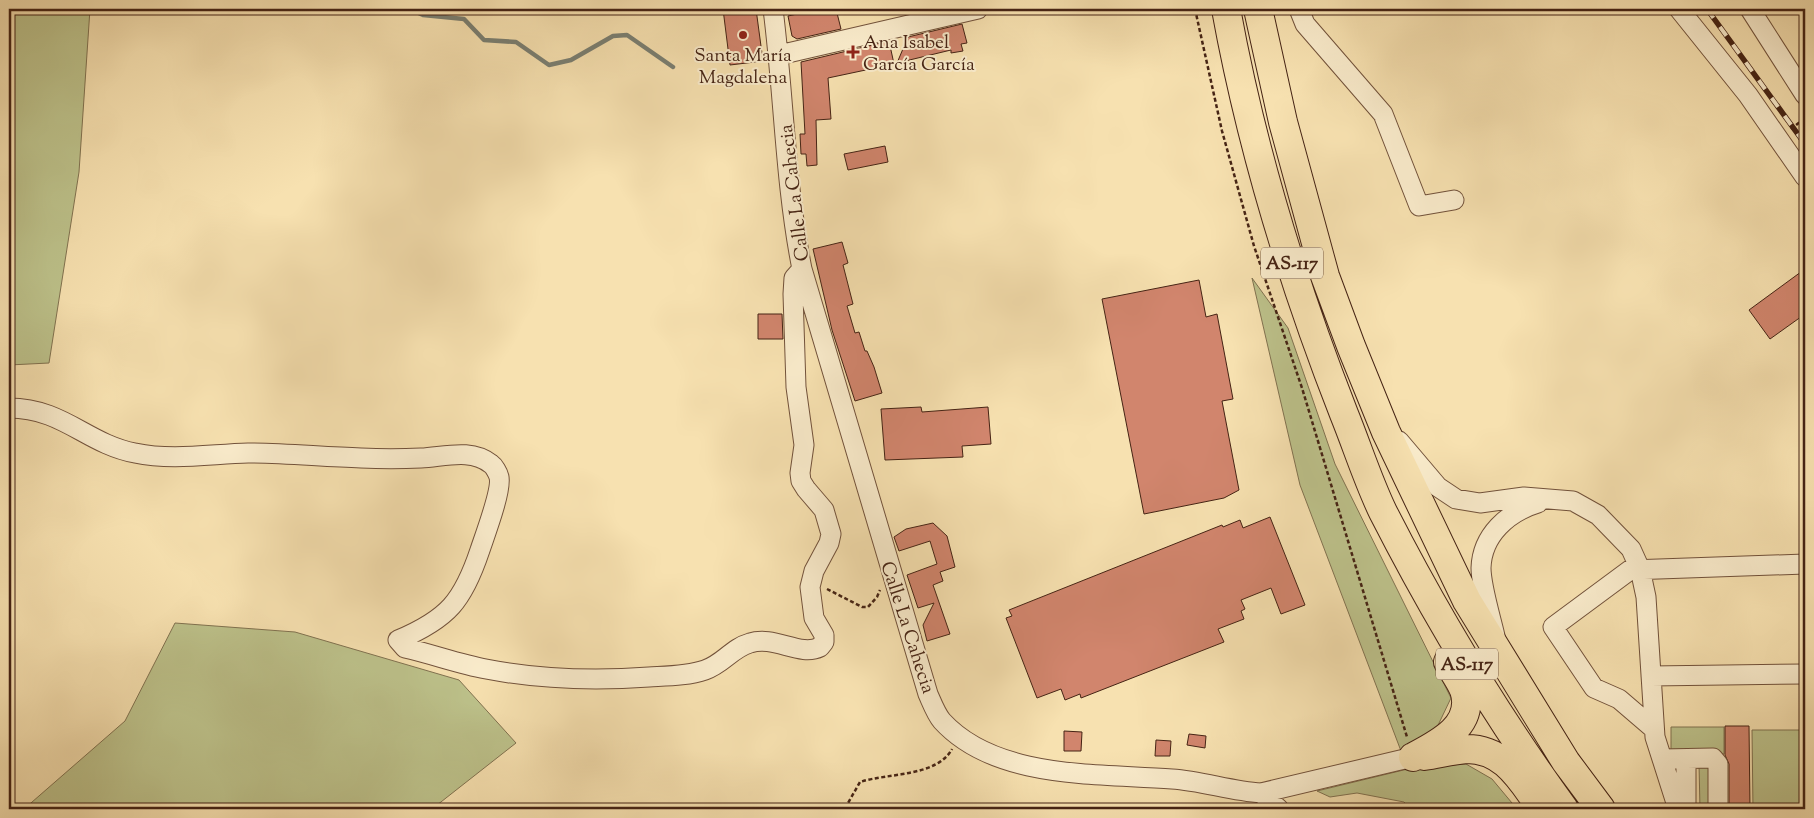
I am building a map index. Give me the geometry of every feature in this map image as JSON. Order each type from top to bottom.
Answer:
[{"type":"highway","name":"AS-117","points":[[1226,9],[1256,139],[1282,234],[1325,365],[1382,510],[1470,670],[1526,757],[1564,809]]},
{"type":"highway","name":"AS-117","points":[[1258,9],[1283,122],[1314,238],[1351,346],[1380,417],[1424,514],[1467,600],[1566,762],[1600,809]]},
{"type":"highway","points":[[1382,510],[1395,559],[1423,618],[1464,690],[1465,712],[1456,730],[1432,747],[1413,757]]},
{"type":"highway","points":[[1413,757],[1468,749],[1493,754],[1513,769],[1542,809]]},
{"type":"street","name":"Calle La Cahecia","points":[[772,9],[779,55],[790,193],[802,270],[928,694],[941,719],[958,736],[974,746],[999,757],[1061,771],[1172,779],[1261,793],[1413,757]]},
{"type":"street","points":[[779,55],[978,9]]},
{"type":"street","points":[[1299,9],[1305,24],[1383,114],[1419,206],[1454,200]]},
{"type":"street","points":[[1679,9],[1748,95],[1805,177]]},
{"type":"street","points":[[1750,9],[1802,90]]},
{"type":"street","points":[[9,408],[40,411],[110,446],[135,453],[165,457],[258,453],[392,459],[465,455],[481,458],[492,465],[499,477],[493,506],[472,572],[458,598],[445,615],[424,629],[398,640],[405,648],[486,669],[550,676],[631,679],[704,670],[719,665],[734,650],[750,642],[767,640],[807,650],[820,647],[824,642],[824,635],[814,618],[810,587],[814,571],[829,543],[831,534],[824,510],[806,489],[801,481],[800,473],[804,445],[796,387],[793,294],[794,278],[802,270]]},
{"type":"street","points":[[1380,417],[1438,487],[1456,499],[1480,503],[1524,497],[1573,501],[1598,516],[1623,538],[1631,549],[1640,569],[1646,598],[1654,729],[1678,809]]},
{"type":"street","points":[[1499,654],[1481,569],[1484,548],[1494,531],[1506,518],[1525,506],[1550,499]]},
{"type":"street","points":[[1654,729],[1619,700],[1594,688],[1553,627],[1630,570],[1805,564]]},
{"type":"street","points":[[1651,676],[1805,674]]},
{"type":"street","points":[[1686,758],[1686,809]]},
{"type":"street","points":[[1662,759],[1714,758],[1718,764],[1718,809]]},
{"type":"street","points":[[1261,793],[1279,809]]},
{"type":"path","points":[[1195,9],[1222,131],[1254,246],[1302,388],[1413,757]]},
{"type":"path","points":[[825,587],[862,607],[868,607],[877,597],[884,580],[891,573]]},
{"type":"path","points":[[848,809],[848,803],[860,782],[875,777],[916,772],[947,758],[958,736]]},
{"type":"green space","points":[[9,9],[90,9],[79,172],[49,363],[9,365]]},
{"type":"green space","points":[[1252,278],[1288,328],[1335,464],[1451,698],[1430,742],[1401,751],[1300,485]]},
{"type":"green space","points":[[175,623],[295,632],[459,680],[516,743],[432,809],[24,809],[125,721]]},
{"type":"green space","points":[[1671,727],[1724,727],[1724,754],[1671,755]]},
{"type":"green space","points":[[1752,730],[1805,730],[1805,809],[1753,809]]},
{"type":"green space","points":[[1466,764],[1492,779],[1517,809],[1411,809],[1404,802],[1357,793],[1330,797],[1317,791],[1416,767]]},
{"type":"green space","points":[[1699,764],[1714,764],[1714,809],[1700,809]]},
{"type":"building","name":"Santa María Magdalena","points":[[723,9],[756,9],[763,61],[730,65]]},
{"type":"building","points":[[820,9],[836,9],[841,29],[797,39],[792,36],[788,16]]},
{"type":"building","points":[[962,24],[967,43],[961,44],[963,51],[951,53],[951,50],[897,63],[908,37]]},
{"type":"building","points":[[889,41],[894,64],[828,78],[831,119],[816,120],[817,165],[807,166],[806,154],[801,154],[800,134],[805,134],[801,62]]},
{"type":"building","points":[[885,146],[888,162],[848,170],[844,154]]},
{"type":"building","points":[[842,242],[848,263],[843,265],[853,304],[847,306],[855,333],[859,332],[865,351],[867,351],[874,367],[882,393],[855,401],[832,330],[813,249]]},
{"type":"building","points":[[1805,269],[1805,314],[1770,339],[1749,310]]},
{"type":"building","points":[[1199,280],[1206,317],[1217,314],[1233,399],[1222,401],[1239,490],[1224,498],[1144,514],[1102,299]]},
{"type":"building","points":[[758,314],[782,314],[783,339],[758,339]]},
{"type":"building","points":[[921,407],[922,412],[988,407],[991,444],[962,446],[963,457],[885,460],[881,409]]},
{"type":"building","points":[[1270,517],[1305,605],[1281,614],[1271,588],[1241,600],[1245,609],[1241,611],[1244,619],[1218,629],[1224,642],[1081,698],[1080,694],[1065,700],[1061,689],[1037,698],[1006,618],[1012,616],[1009,610],[1222,525],[1223,527],[1240,520],[1243,528]]},
{"type":"building","points":[[933,523],[947,536],[955,567],[940,572],[943,581],[933,585],[950,634],[927,641],[923,625],[934,603],[918,608],[907,575],[937,564],[930,541],[899,551],[894,537],[906,529]]},
{"type":"building","points":[[1725,726],[1749,726],[1750,809],[1729,809],[1729,764],[1725,755]]},
{"type":"building","points":[[1064,731],[1082,732],[1081,751],[1064,751]]},
{"type":"building","points":[[1189,734],[1206,736],[1205,748],[1187,745]]},
{"type":"building","points":[[1156,740],[1171,741],[1170,756],[1155,756]]},
{"type":"waterway","points":[[410,9],[423,15],[464,19],[484,40],[516,42],[549,65],[571,60],[613,36],[627,35],[673,67]]},
{"type":"railway","points":[[1707,9],[1805,144]]},
{"type":"place","name":"Santa María Magdalena","points":[[743,35]]},
{"type":"place","name":"Ana Isabel García García","points":[[853,52]]}]
